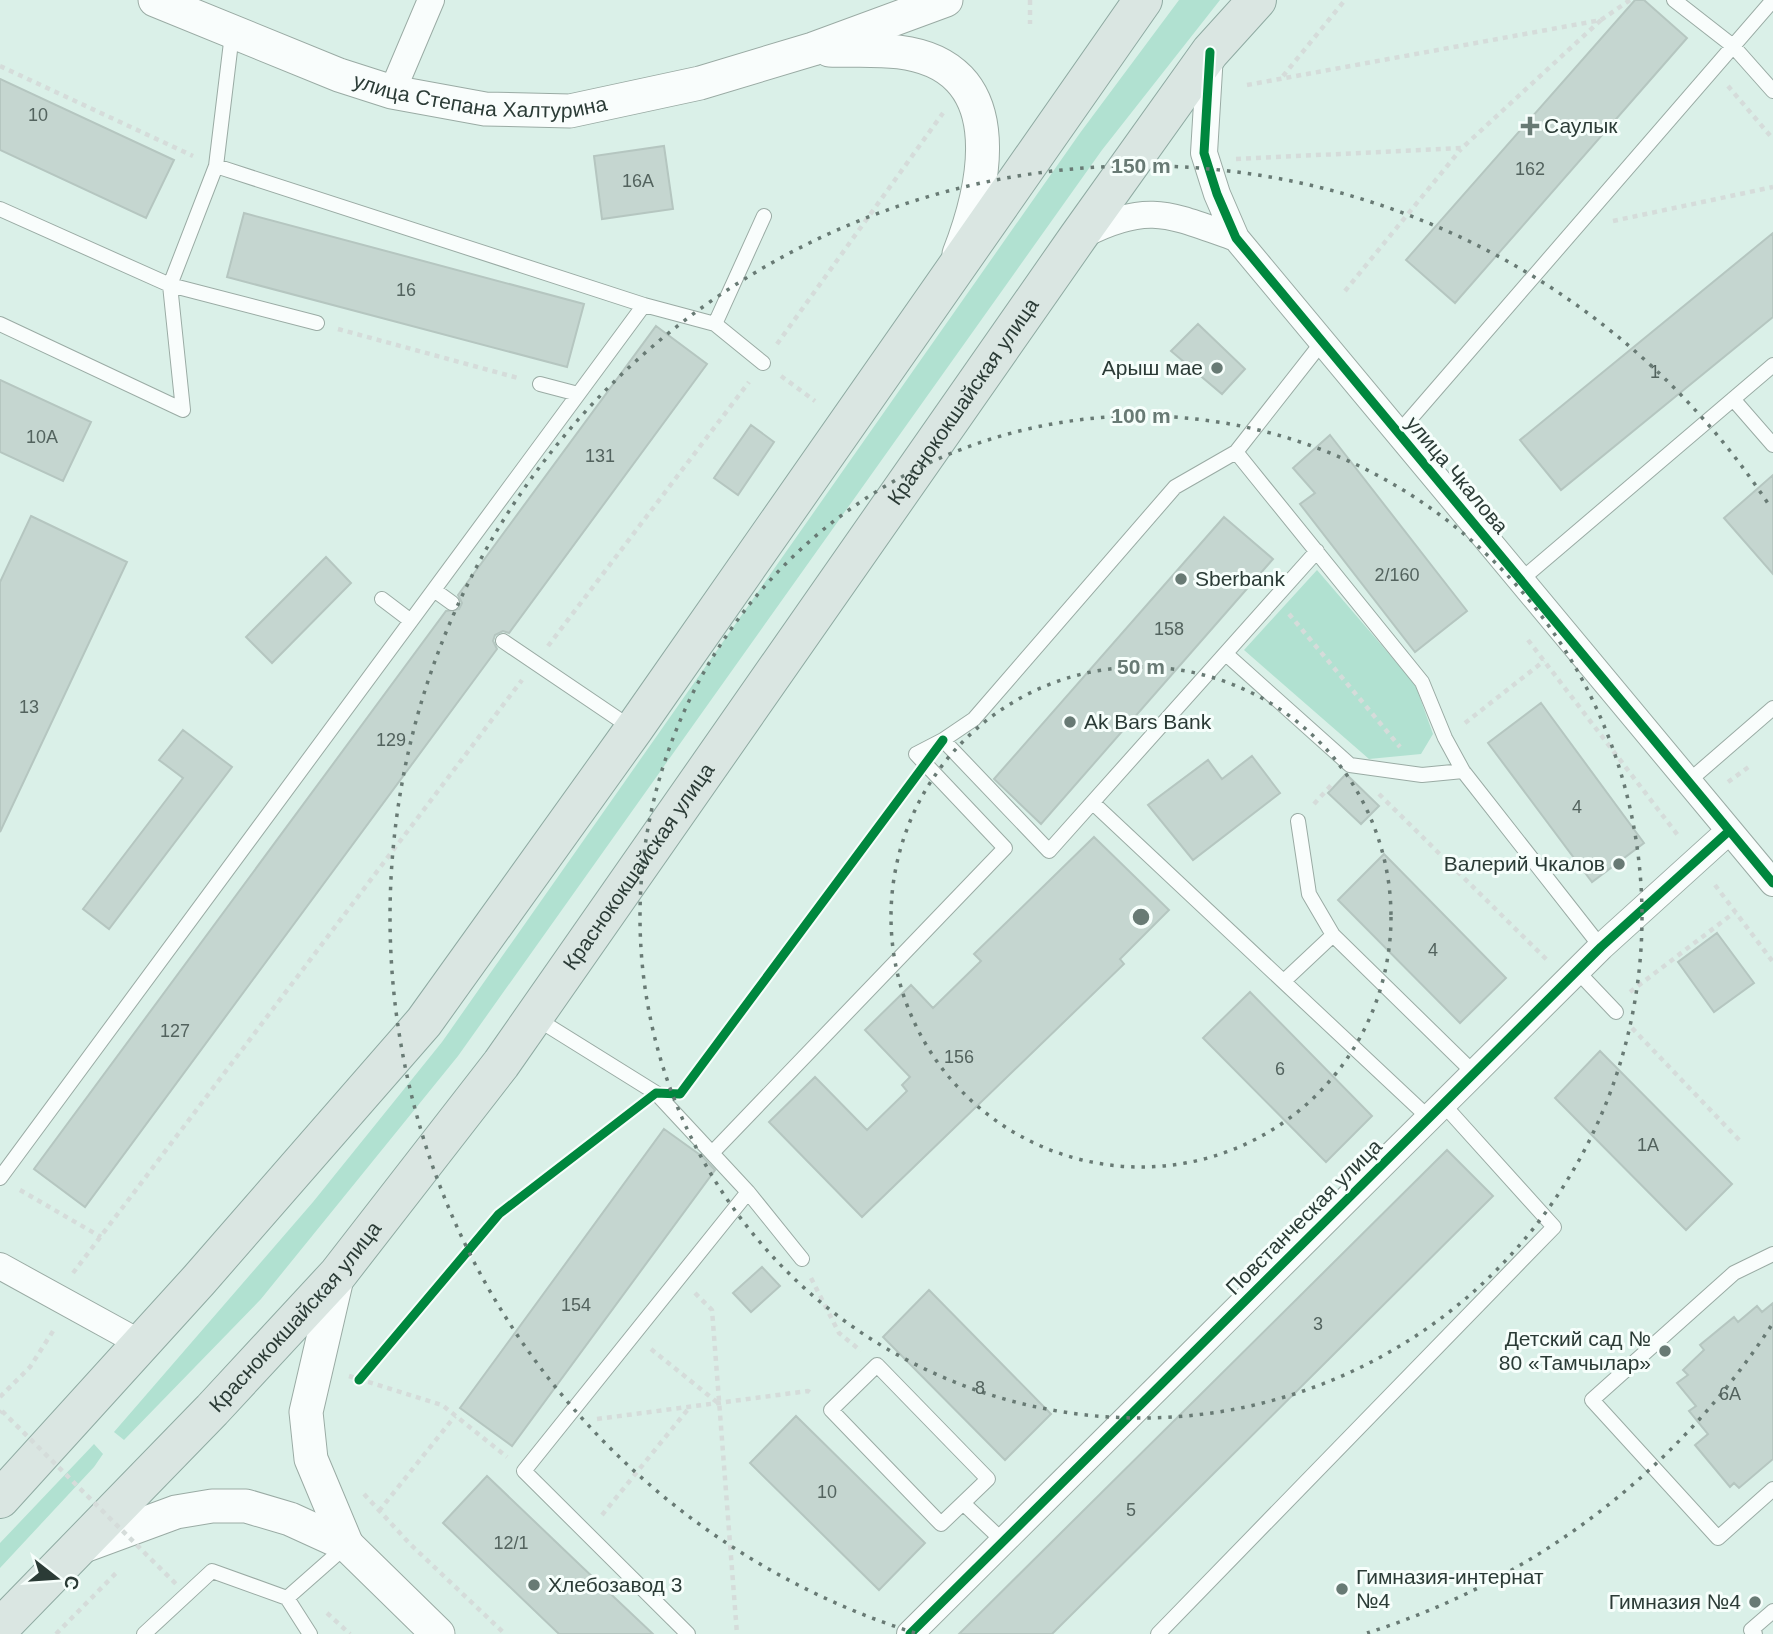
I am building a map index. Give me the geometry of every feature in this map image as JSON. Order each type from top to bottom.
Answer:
[{"type":"main road","points":[[0,1499],[424,1022],[634,729],[1143,0]]},
{"type":"main road","name":"Краснококшайская улица","points":[[0,1628],[80,1548],[338,1273],[501,1064],[1078,237],[1210,52],[1257,0]]},
{"type":"street","name":"улица Степана Халтурина","points":[[155,0],[232,34],[392,92],[485,109],[570,111],[700,83],[813,50],[946,0]]},
{"type":"street","points":[[392,92],[431,0]]},
{"type":"street","name":"улица Степана Халтурина","points":[[813,50],[900,52],[940,66],[961,82],[977,103],[984,136],[970,224],[952,272]]},
{"type":"street","name":"улица Чкалова","points":[[1210,52],[1204,153],[1217,194],[1236,238],[1690,780],[1773,883]]},
{"type":"street","points":[[1078,237],[1114,219],[1143,212],[1181,219],[1236,238]]},
{"type":"street","name":"Повстанческая улица","points":[[909,1634],[1601,947],[1729,831]]},
{"type":"street","points":[[0,1266],[140,1343]]},
{"type":"street","points":[[338,1273],[306,1412],[310,1459],[347,1545]]},
{"type":"street","points":[[80,1548],[176,1512],[212,1506],[246,1506],[290,1519],[347,1545],[438,1634]]},
{"type":"lane","points":[[1674,0],[1733,46],[1773,91]]},
{"type":"lane","points":[[1399,432],[1773,0]]},
{"type":"lane","points":[[0,324],[183,410],[170,285],[216,166],[232,34]]},
{"type":"lane","points":[[216,166],[643,305],[715,324],[763,363]]},
{"type":"lane","points":[[0,209],[170,285],[317,323]]},
{"type":"lane","points":[[715,324],[764,216]]},
{"type":"lane","points":[[6,1182],[643,305]]},
{"type":"lane","points":[[712,1153],[1005,848],[916,754],[974,719],[1175,487],[1236,452],[1322,341]]},
{"type":"lane","points":[[1521,579],[1773,365]]},
{"type":"lane","points":[[540,384],[578,394]]},
{"type":"lane","points":[[1733,399],[1773,445]]},
{"type":"lane","points":[[1236,452],[1422,682],[1445,738],[1463,771],[1601,947]]},
{"type":"lane","points":[[943,740],[1049,851],[1317,551]]},
{"type":"lane","points":[[434,590],[452,603]]},
{"type":"lane","points":[[382,599],[411,621]]},
{"type":"lane","points":[[503,641],[634,729]]},
{"type":"lane","points":[[1226,654],[1350,765],[1422,775],[1463,771]]},
{"type":"lane","points":[[1690,780],[1773,708]]},
{"type":"lane","points":[[1093,803],[1283,981],[1436,1111],[1554,1227],[1158,1634]]},
{"type":"lane","points":[[1297,821],[1308,894],[1333,935],[1474,1073]]},
{"type":"lane","points":[[1283,981],[1333,935]]},
{"type":"lane","points":[[1577,971],[1614,1009]]},
{"type":"lane","points":[[534,1017],[656,1093],[748,1192],[802,1259]]},
{"type":"lane","points":[[688,1634],[524,1471],[748,1192]]},
{"type":"lane","points":[[1773,1254],[1734,1273],[1592,1400],[1718,1538],[1773,1489]]},
{"type":"lane","points":[[877,1365],[988,1479],[942,1524],[831,1410],[877,1365]]},
{"type":"lane","points":[[963,1503],[1003,1541]]},
{"type":"lane","points":[[287,1598],[347,1545]]},
{"type":"lane","points":[[144,1634],[212,1571],[287,1598],[310,1634]]},
{"type":"lane","points":[[1755,1634],[1751,1630],[1773,1611]]},
{"type":"path","points":[[1030,0],[1030,24]]},
{"type":"path","points":[[1282,77],[1345,0]]},
{"type":"path","points":[[1345,291],[1462,148],[1601,20],[1630,0]]},
{"type":"path","points":[[1247,85],[1601,20]]},
{"type":"path","points":[[0,66],[216,166]]},
{"type":"path","points":[[1714,69],[1773,139]]},
{"type":"path","points":[[71,1276],[763,363],[945,110]]},
{"type":"path","points":[[1247,156],[1462,148]]},
{"type":"path","points":[[1574,230],[1773,187]]},
{"type":"path","points":[[317,323],[540,384]]},
{"type":"path","points":[[763,363],[815,401]]},
{"type":"path","points":[[1276,597],[1422,775]]},
{"type":"path","points":[[1445,738],[1544,661]]},
{"type":"path","points":[[1297,821],[1350,765],[1548,961]]},
{"type":"path","points":[[1735,912],[1614,1009],[1741,1142]]},
{"type":"path","points":[[6,1182],[101,1237]]},
{"type":"path","points":[[802,1259],[839,1333],[877,1365]]},
{"type":"path","points":[[679,1277],[712,1310],[737,1634]]},
{"type":"path","points":[[0,1397],[30,1367],[70,1304]]},
{"type":"path","points":[[633,1335],[719,1403]]},
{"type":"path","points":[[340,1372],[442,1405],[524,1471]]},
{"type":"path","points":[[562,1424],[808,1391],[831,1410]]},
{"type":"path","points":[[586,1533],[690,1407]]},
{"type":"path","points":[[1,1412],[176,1584]]},
{"type":"path","points":[[379,1511],[456,1416]]},
{"type":"path","points":[[363,1492],[379,1511],[505,1634]]},
{"type":"path","points":[[56,1634],[127,1561]]},
{"type":"green space","points":[[1179,0],[1220,0],[1102,150],[458,1056],[261,1299],[124,1440],[114,1432],[313,1202],[442,1042],[1080,133]]},
{"type":"green space","points":[[1317,570],[1415,684],[1433,734],[1421,754],[1369,759],[1244,650]]},
{"type":"green space","points":[[94,1444],[103,1454],[94,1467],[0,1568],[0,1543]]},
{"type":"building","points":[[1635,0],[1644,0],[1687,38],[1455,303],[1406,260]]},
{"type":"building","points":[[0,79],[174,160],[146,218],[0,150]]},
{"type":"building","points":[[664,146],[673,209],[602,219],[594,156]]},
{"type":"building","points":[[244,213],[584,304],[567,367],[227,277]]},
{"type":"building","points":[[1773,233],[1773,317],[1561,490],[1520,440]]},
{"type":"building","points":[[1198,324],[1245,369],[1222,394],[1171,351]]},
{"type":"building","points":[[656,326],[707,364],[509,633],[503,631],[495,635],[493,641],[497,649],[85,1207],[34,1169],[446,611],[459,609],[462,603],[458,595]]},
{"type":"building","points":[[0,380],[91,422],[63,481],[0,452]]},
{"type":"building","points":[[751,425],[774,442],[738,495],[714,478]]},
{"type":"building","points":[[1330,435],[1467,611],[1415,652],[1300,504],[1315,493],[1293,468]]},
{"type":"building","points":[[1773,475],[1773,574],[1724,518]]},
{"type":"building","points":[[31,516],[127,562],[0,832],[0,582]]},
{"type":"building","points":[[1224,517],[1273,559],[1041,824],[994,779]]},
{"type":"building","points":[[326,557],[351,583],[272,663],[246,637]]},
{"type":"building","points":[[1541,703],[1644,843],[1592,882],[1488,743]]},
{"type":"building","points":[[183,730],[232,767],[109,929],[83,909],[183,778],[159,760]]},
{"type":"building","points":[[1252,756],[1280,793],[1193,860],[1148,805],[1208,760],[1222,779]]},
{"type":"building","points":[[1346,774],[1379,806],[1361,824],[1328,793]]},
{"type":"building","points":[[1094,837],[1169,910],[1120,959],[1124,964],[862,1217],[769,1122],[815,1077],[867,1130],[907,1091],[902,1085],[910,1077],[865,1030],[911,985],[933,1008],[981,961],[974,954]]},
{"type":"building","points":[[1384,854],[1506,978],[1460,1023],[1338,900]]},
{"type":"building","points":[[1717,933],[1754,983],[1714,1012],[1678,962]]},
{"type":"building","points":[[1250,992],[1372,1116],[1326,1162],[1203,1038]]},
{"type":"building","points":[[1600,1051],[1732,1184],[1686,1230],[1555,1098]]},
{"type":"building","points":[[664,1129],[703,1157],[715,1170],[512,1446],[460,1408]]},
{"type":"building","points":[[1447,1150],[1493,1196],[1052,1634],[959,1634]]},
{"type":"building","points":[[762,1267],[780,1286],[751,1312],[733,1293]]},
{"type":"building","points":[[929,1290],[1051,1414],[1005,1460],[883,1337]]},
{"type":"building","points":[[1773,1303],[1773,1459],[1739,1488],[1734,1483],[1730,1487],[1695,1445],[1708,1434],[1689,1411],[1696,1406],[1677,1383],[1688,1375],[1683,1370],[1704,1350],[1700,1345],[1734,1317],[1738,1322],[1757,1306],[1762,1312]]},
{"type":"building","points":[[796,1416],[925,1543],[879,1590],[750,1463]]},
{"type":"building","points":[[487,1476],[653,1634],[559,1634],[443,1523]]},
{"type":"cycle path","points":[[1210,52],[1204,153],[1217,194],[1236,238],[1773,883]]},
{"type":"cycle path","points":[[359,1380],[499,1214],[656,1093],[680,1094],[943,740]]},
{"type":"cycle path","points":[[910,1634],[1601,947],[1729,831]]},
{"type":"place","name":"Саулык","points":[[1530,126]]},
{"type":"place","name":"Арыш мае","points":[[1217,368]]},
{"type":"place","name":"Sberbank","points":[[1181,579]]},
{"type":"place","name":"Ak Bars Bank","points":[[1070,722]]},
{"type":"place","name":"Валерий Чкалов","points":[[1619,864]]},
{"type":"place","name":"Детский сад № 80 «Тамчылар»","points":[[1665,1351]]},
{"type":"place","name":"Хлебозавод 3","points":[[534,1585]]},
{"type":"place","name":"Гимназия-интернат №4","points":[[1342,1589]]},
{"type":"place","name":"Гимназия №4","points":[[1755,1602]]}]
